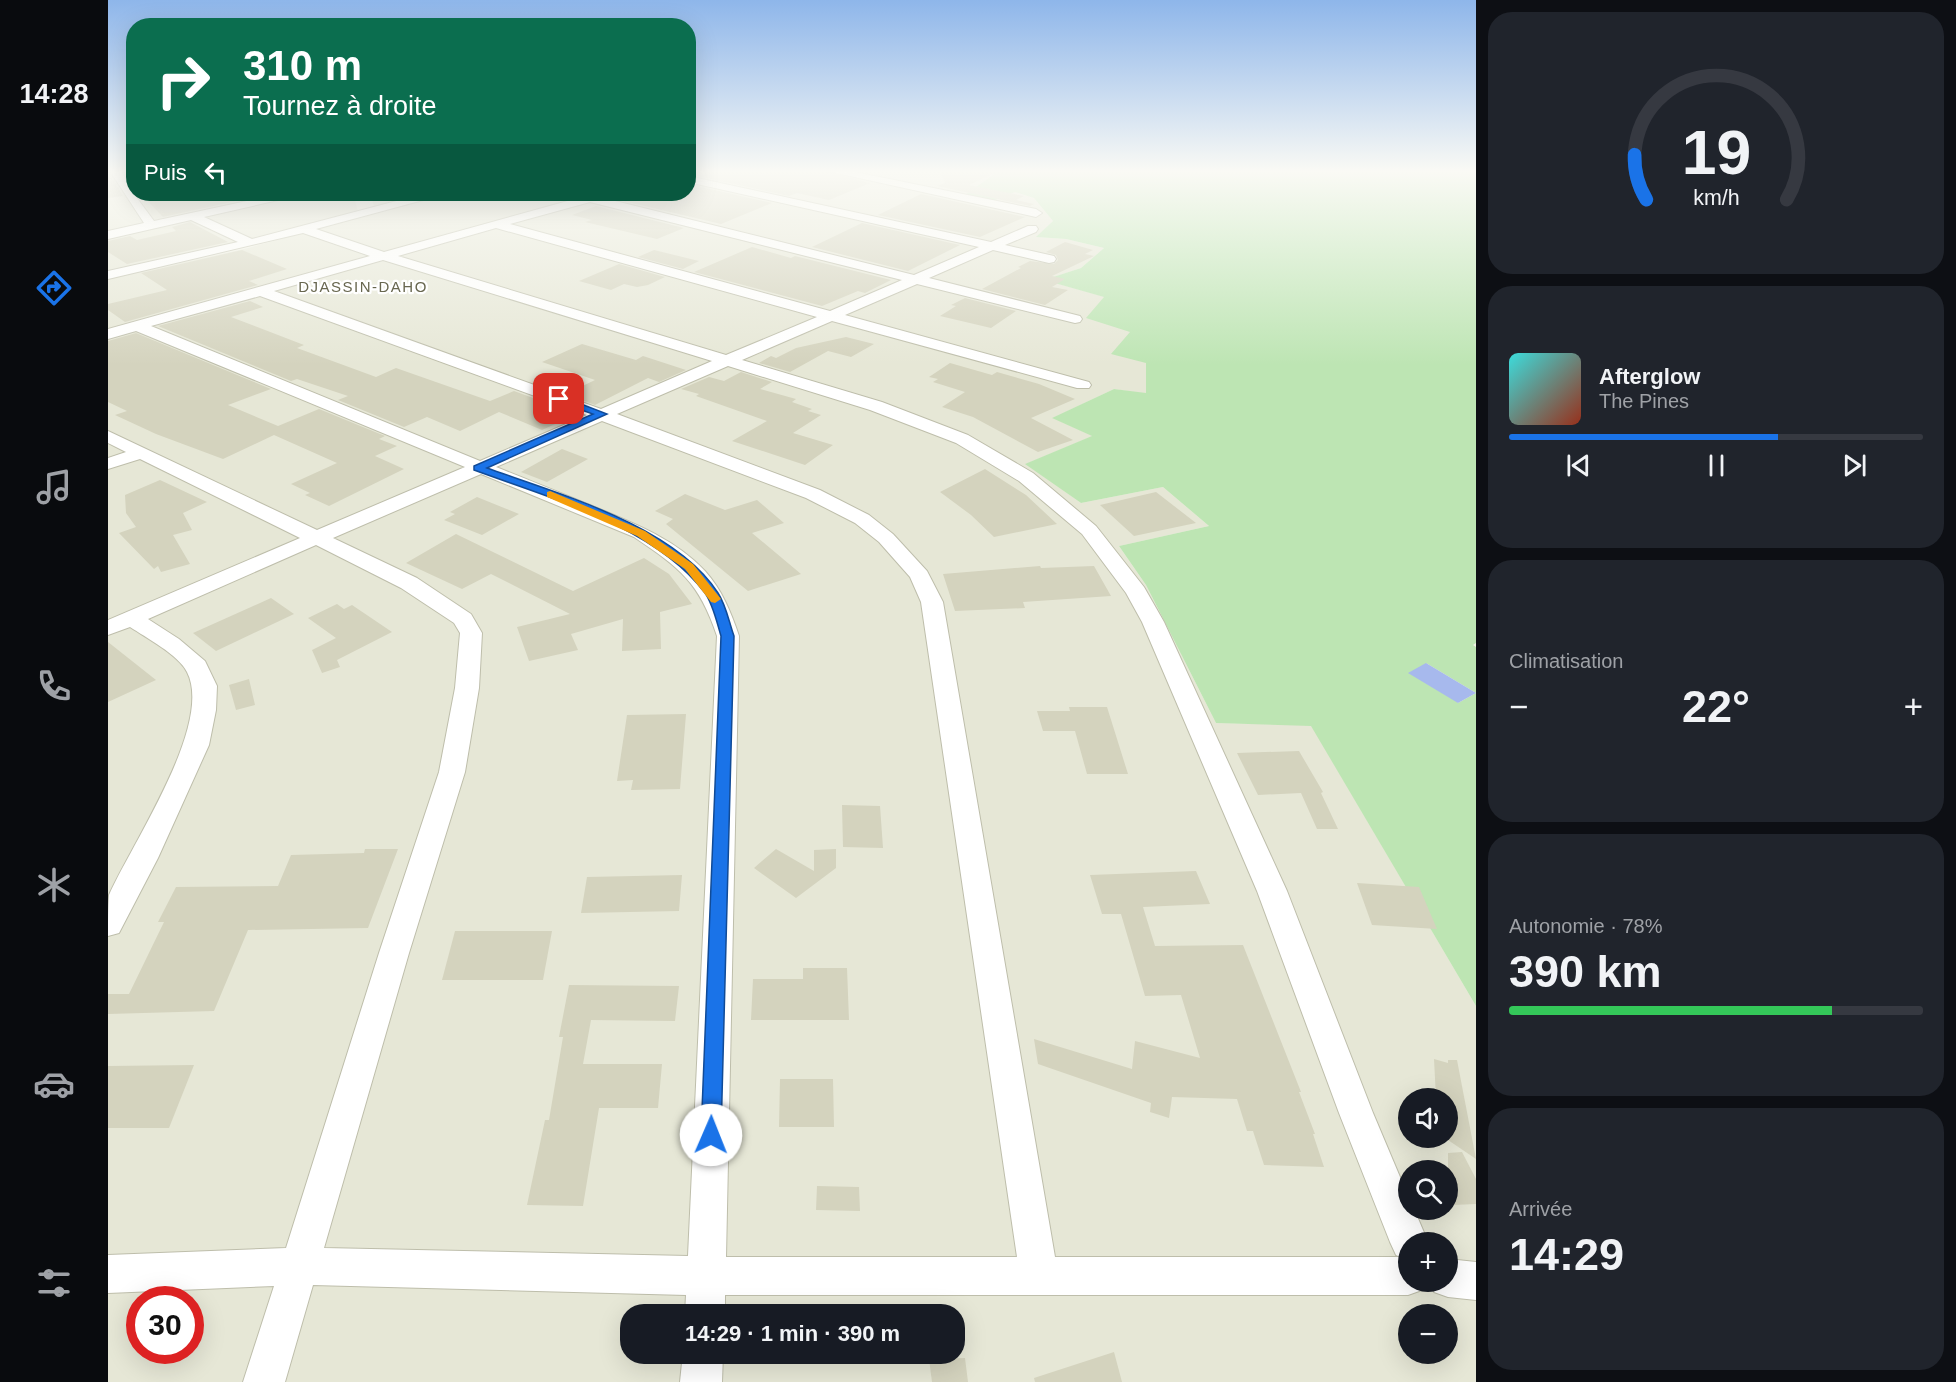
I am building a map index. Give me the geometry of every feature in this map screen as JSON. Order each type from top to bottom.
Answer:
[{"type":"street","points":[[235,235],[251,243]]},
{"type":"street","points":[[111,272],[279,235]]},
{"type":"street","points":[[322,235],[876,406],[962,439],[995,457],[1043,490],[1089,530],[1112,559],[1153,622],[1272,891],[1356,1113],[1405,1232]]},
{"type":"street","points":[[108,334],[455,235]]},
{"type":"street","points":[[537,235],[1083,385]]},
{"type":"street","points":[[740,235],[1075,319]]},
{"type":"street","points":[[944,235],[1049,259]]},
{"type":"street","points":[[108,628],[992,246],[1010,235]]},
{"type":"street","points":[[260,291],[602,414],[813,494],[870,526],[886,538],[920,575],[932,602],[1039,1276]]},
{"type":"street","points":[[137,326],[478,468],[559,498],[641,533],[689,567],[713,595],[728,636],[714,993],[706,1304]]},
{"type":"street","points":[[108,436],[409,583],[463,619],[471,633],[467,688],[452,772],[394,953],[264,1382]]},
{"type":"street","points":[[108,464],[142,452]]},
{"type":"street","points":[[108,925],[144,858],[196,745],[204,710],[205,686],[197,666],[171,644],[132,618]]},
{"type":"street","points":[[108,1274],[300,1266],[708,1276],[1398,1276]]},
{"type":"street","points":[[1458,1279],[1476,1281]]},
{"type":"street","points":[[701,1382],[702,1364]]},
{"type":"shaded area","points":[[108,235],[264,235],[232,244],[108,273]]},
{"type":"shaded area","points":[[294,235],[1039,235],[1037,237],[1066,239],[1104,248],[1081,268],[1045,280],[1105,297],[1130,332],[1146,363],[1146,394],[1114,389],[1053,418],[1093,436],[1026,464],[1081,503],[1163,487],[1209,526],[1119,546],[1146,585],[1216,723],[1311,725],[1476,1006],[1476,1382],[108,1382],[108,279]]},
{"type":"green space","points":[[1476,235],[1476,643],[1473,645],[1476,647],[1476,693],[1476,1006],[1311,726],[1216,723],[1146,585],[1119,546],[1209,526],[1163,487],[1081,503],[1025,464],[1092,436],[1052,418],[1114,389],[1146,393],[1146,363],[1111,354],[1130,332],[1086,318],[1104,297],[1044,280],[1081,268],[1104,248],[1066,239],[1036,237]],"holes":[[[1426,663],[1476,693],[1458,703]]]},
{"type":"water","points":[[1426,663],[1476,693],[1458,703],[1408,673]]},
{"type":"building","points":[[157,235],[216,235],[228,242],[127,264],[108,252],[108,241],[130,236],[137,240]]},
{"type":"building","points":[[642,235],[666,235],[657,239]]},
{"type":"building","points":[[836,235],[918,235],[960,245],[908,271],[812,247]]},
{"type":"building","points":[[1065,242],[1093,250],[1085,254],[1094,256],[1052,276],[1065,279],[1052,287],[1068,290],[1045,305],[982,289],[1030,261],[1054,264],[1058,260],[1056,255],[1046,252]]},
{"type":"building","points":[[752,247],[891,280],[865,293],[858,291],[822,306],[694,272]]},
{"type":"building","points":[[242,250],[287,269],[249,281],[258,285],[125,322],[108,310],[108,304],[167,290],[141,273]]},
{"type":"building","points":[[654,250],[699,261],[683,269],[638,257]]},
{"type":"building","points":[[619,264],[665,277],[648,285],[637,287],[624,284],[611,290],[579,281]]},
{"type":"building","points":[[965,298],[1016,311],[991,328],[940,316],[956,306],[951,305]]},
{"type":"building","points":[[250,301],[263,307],[231,317],[304,345],[297,348],[376,377],[396,368],[490,401],[514,391],[577,414],[542,430],[499,412],[460,431],[427,417],[404,427],[338,400],[348,396],[297,379],[291,381],[158,326]]},
{"type":"building","points":[[136,333],[271,389],[228,405],[278,426],[319,409],[385,436],[379,439],[397,446],[375,456],[404,469],[329,506],[305,495],[310,493],[291,484],[337,463],[274,435],[223,459],[156,434],[115,415],[127,411],[108,402],[108,341]]},
{"type":"building","points":[[846,337],[874,344],[851,357],[828,351],[790,372],[759,363],[771,356],[776,358],[796,348]]},
{"type":"building","points":[[582,344],[636,360],[643,356],[686,370],[659,382],[648,378],[595,405],[566,394],[595,380],[542,362]]},
{"type":"building","points":[[950,363],[992,375],[997,372],[1039,384],[1075,399],[1031,418],[1073,440],[1038,452],[973,417],[942,407],[965,392],[933,382],[938,379],[929,377]]},
{"type":"building","points":[[741,372],[772,382],[760,389],[796,399],[792,402],[821,415],[793,433],[833,445],[805,465],[732,441],[767,421],[681,389],[709,377],[724,381]]},
{"type":"building","points":[[562,449],[588,459],[547,482],[521,472]]},
{"type":"building","points":[[985,469],[1026,495],[1057,524],[994,537],[971,515],[940,492]]},
{"type":"building","points":[[160,480],[207,502],[183,513],[192,530],[173,535],[190,564],[161,572],[158,566],[154,569],[119,533],[136,527],[126,513],[125,495]]},
{"type":"building","points":[[1156,492],[1196,523],[1134,536],[1100,505]]},
{"type":"building","points":[[685,494],[725,510],[757,500],[784,523],[752,533],[801,574],[748,591],[666,524],[673,519],[655,511]]},
{"type":"building","points":[[477,497],[519,514],[482,535],[444,520],[455,514],[450,512]]},
{"type":"building","points":[[456,534],[573,591],[644,558],[669,574],[692,604],[660,612],[661,649],[622,651],[623,619],[571,634],[578,650],[529,661],[517,627],[570,614],[491,574],[462,589],[406,563]]},
{"type":"building","points":[[1040,566],[1041,568],[1094,566],[1111,596],[1023,602],[1025,608],[955,611],[943,574]]},
{"type":"building","points":[[271,598],[294,614],[216,651],[193,633]]},
{"type":"building","points":[[337,604],[344,609],[352,605],[392,632],[337,660],[340,667],[322,673],[312,650],[336,638],[308,618]]},
{"type":"building","points":[[108,642],[156,680],[108,702]]},
{"type":"building","points":[[249,679],[255,705],[236,710],[229,685]]},
{"type":"building","points":[[1069,707],[1107,707],[1128,774],[1087,774],[1075,731],[1043,731],[1037,711],[1070,711]]},
{"type":"building","points":[[686,714],[680,789],[631,790],[633,780],[617,781],[627,715]]},
{"type":"building","points":[[1299,751],[1323,792],[1321,793],[1338,829],[1317,829],[1301,793],[1258,795],[1237,753]]},
{"type":"building","points":[[842,805],[880,806],[883,848],[843,847]]},
{"type":"building","points":[[365,849],[398,849],[368,928],[248,930],[214,1011],[108,1014],[108,994],[129,994],[164,922],[158,922],[176,887],[278,886],[291,855],[364,853]]},
{"type":"building","points":[[776,849],[814,871],[814,850],[836,849],[836,868],[796,898],[754,868]]},
{"type":"building","points":[[1196,871],[1210,904],[1143,907],[1155,946],[1243,945],[1301,1092],[1299,1092],[1315,1134],[1313,1134],[1324,1167],[1264,1165],[1253,1131],[1247,1131],[1237,1099],[1172,1097],[1169,1118],[1150,1112],[1151,1103],[1038,1064],[1034,1039],[1132,1069],[1135,1041],[1200,1058],[1181,995],[1145,996],[1121,914],[1102,914],[1090,875]]},
{"type":"building","points":[[682,875],[679,911],[581,913],[587,877]]},
{"type":"building","points":[[1357,883],[1419,887],[1437,929],[1372,925]]},
{"type":"building","points":[[455,931],[552,931],[543,980],[442,980]]},
{"type":"building","points":[[803,968],[847,968],[849,1020],[751,1020],[753,979],[803,979]]},
{"type":"building","points":[[569,985],[679,986],[675,1021],[591,1020],[583,1064],[662,1064],[658,1108],[599,1108],[583,1206],[527,1205],[545,1120],[549,1120],[563,1037],[559,1037]]},
{"type":"building","points":[[1434,1059],[1448,1063],[1448,1060],[1457,1060],[1476,1159],[1458,1147],[1458,1088],[1435,1088]]},
{"type":"building","points":[[194,1065],[169,1128],[108,1128],[108,1066]]},
{"type":"building","points":[[780,1079],[833,1079],[834,1127],[779,1127]]},
{"type":"building","points":[[1462,1152],[1476,1179],[1476,1204],[1458,1205],[1458,1160],[1448,1160],[1448,1153]]},
{"type":"building","points":[[817,1186],[859,1187],[860,1211],[816,1210]]},
{"type":"building","points":[[1114,1352],[1122,1382],[1035,1382],[1034,1378]]},
{"type":"building","points":[[965,1358],[968,1382],[932,1382],[930,1364],[965,1364]]},
{"type":"slow traffic","points":[[550,494],[641,533],[689,567],[715,599]]},
{"type":"district","name":"DJASSIN-DAHO","points":[[363,287]]},
{"type":"route","points":[[559,399],[602,414],[478,468],[559,498],[641,533],[670,552],[689,567],[713,595],[728,636],[714,993],[711,1135]]}]
